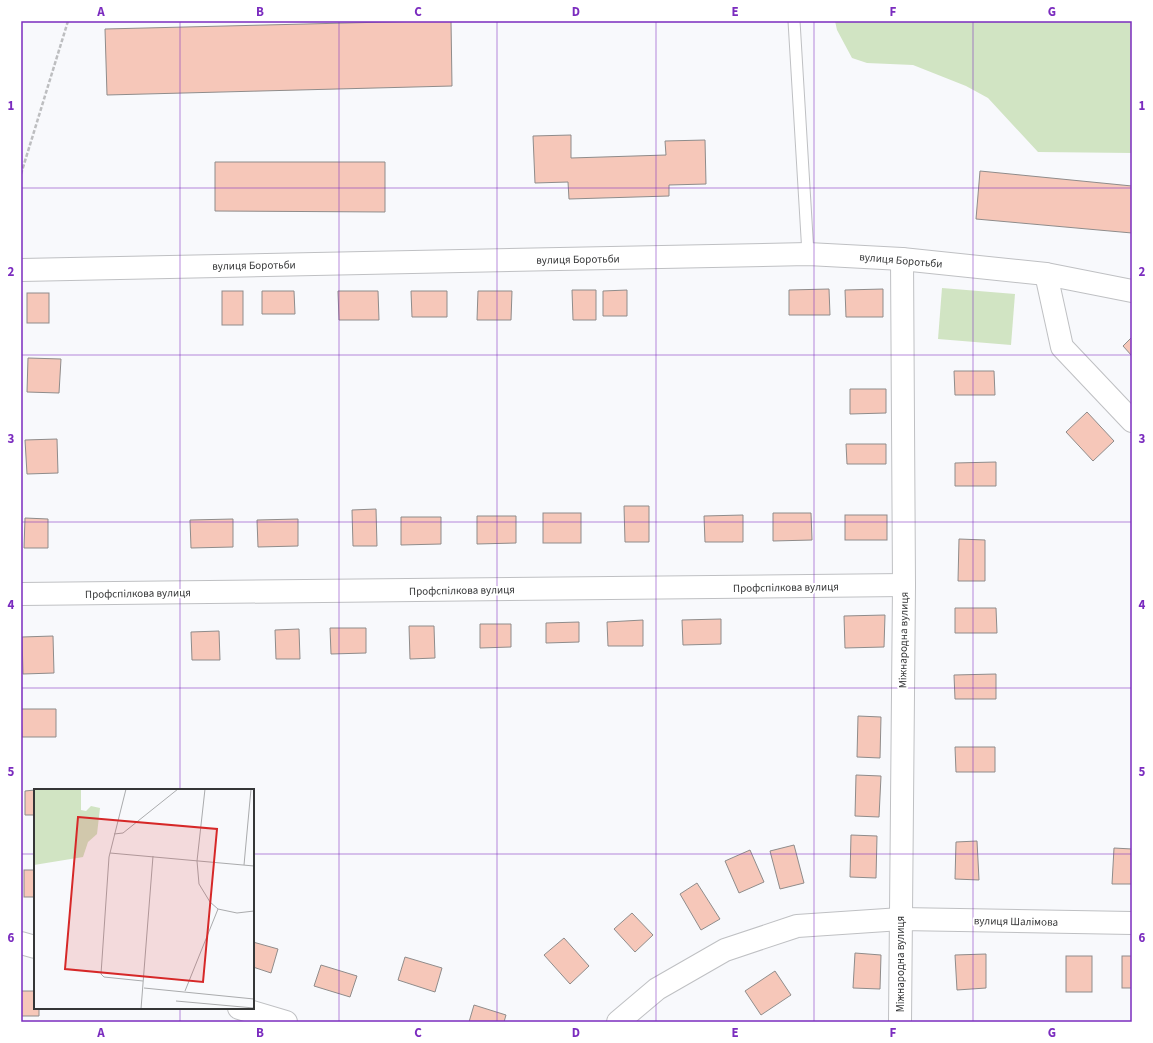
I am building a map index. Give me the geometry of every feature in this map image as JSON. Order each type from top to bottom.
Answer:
[{"type":"street","name":"вулиця Боротьби","points":[[21,270],[808,254],[902,259],[1046,274],[1132,291]]},
{"type":"street","name":"Міжнародна вулиця","points":[[900,1022],[904,585],[902,259]]},
{"type":"street","points":[[1046,274],[1062,347],[1132,421]]},
{"type":"street","name":"Профспілкова вулиця","points":[[21,594],[904,585]]},
{"type":"street","name":"вулиця Шалімова","points":[[618,1022],[657,989],[724,950],[797,926],[900,919],[1132,923]]},
{"type":"street","points":[[21,943],[34,947]]},
{"type":"street","points":[[242,1009],[286,1022]]},
{"type":"lane","points":[[794,21],[808,254]]},
{"type":"path","points":[[21,174],[68,21]]},
{"type":"green space","points":[[835,21],[1132,21],[1132,153],[1038,152],[988,98],[966,86],[913,65],[867,63],[852,58],[837,30]]},
{"type":"green space","points":[[942,288],[1015,294],[1011,345],[938,339]]},
{"type":"building","points":[[451,21],[452,86],[107,95],[105,29]]},
{"type":"building","points":[[571,135],[571,158],[666,155],[665,141],[705,140],[706,184],[669,185],[669,196],[569,199],[568,182],[535,183],[533,136]]},
{"type":"building","points":[[215,162],[385,162],[385,212],[215,211]]},
{"type":"building","points":[[980,171],[1132,186],[1132,233],[976,219]]},
{"type":"building","points":[[829,289],[830,315],[789,315],[789,290]]},
{"type":"building","points":[[883,289],[883,317],[846,317],[845,290]]},
{"type":"building","points":[[572,290],[596,290],[596,320],[573,320]]},
{"type":"building","points":[[627,290],[627,316],[603,316],[603,291]]},
{"type":"building","points":[[222,291],[243,291],[243,325],[222,325]]},
{"type":"building","points":[[262,291],[294,291],[295,314],[262,314]]},
{"type":"building","points":[[338,291],[378,291],[379,320],[339,320]]},
{"type":"building","points":[[411,291],[447,291],[447,317],[412,317]]},
{"type":"building","points":[[478,291],[512,291],[511,320],[477,320]]},
{"type":"building","points":[[27,293],[49,293],[49,323],[27,323]]},
{"type":"building","points":[[1132,337],[1132,356],[1123,346]]},
{"type":"building","points":[[28,358],[61,359],[59,393],[27,392]]},
{"type":"building","points":[[954,371],[994,371],[995,395],[955,395]]},
{"type":"building","points":[[850,389],[886,389],[886,413],[850,414]]},
{"type":"building","points":[[1087,412],[1114,441],[1093,461],[1066,432]]},
{"type":"building","points":[[57,439],[58,473],[27,474],[25,440]]},
{"type":"building","points":[[846,444],[886,444],[886,464],[847,464]]},
{"type":"building","points":[[996,462],[996,486],[955,486],[955,463]]},
{"type":"building","points":[[624,506],[649,506],[649,542],[625,542]]},
{"type":"building","points":[[376,509],[377,546],[353,546],[352,510]]},
{"type":"building","points":[[543,513],[581,513],[581,543],[543,543]]},
{"type":"building","points":[[773,513],[811,513],[812,540],[773,541]]},
{"type":"building","points":[[743,515],[743,542],[705,542],[704,516]]},
{"type":"building","points":[[845,515],[887,515],[887,540],[845,540]]},
{"type":"building","points":[[477,516],[516,516],[516,543],[477,544]]},
{"type":"building","points":[[401,517],[441,517],[441,544],[401,545]]},
{"type":"building","points":[[25,518],[48,519],[48,548],[24,548]]},
{"type":"building","points":[[233,519],[233,547],[191,548],[190,520]]},
{"type":"building","points":[[298,519],[298,546],[258,547],[257,520]]},
{"type":"building","points":[[959,539],[985,540],[985,581],[958,581]]},
{"type":"building","points":[[955,608],[996,608],[997,633],[955,633]]},
{"type":"building","points":[[885,615],[884,647],[845,648],[844,616]]},
{"type":"building","points":[[721,619],[721,644],[683,645],[682,620]]},
{"type":"building","points":[[643,620],[643,646],[608,646],[607,622]]},
{"type":"building","points":[[579,622],[579,642],[546,643],[546,623]]},
{"type":"building","points":[[480,624],[511,624],[511,647],[480,648]]},
{"type":"building","points":[[409,626],[434,626],[435,658],[410,659]]},
{"type":"building","points":[[330,628],[366,628],[366,653],[331,654]]},
{"type":"building","points":[[299,629],[300,659],[276,659],[275,630]]},
{"type":"building","points":[[219,631],[220,660],[192,660],[191,632]]},
{"type":"building","points":[[53,636],[54,673],[23,674],[22,637]]},
{"type":"building","points":[[996,674],[996,699],[955,699],[954,675]]},
{"type":"building","points":[[21,709],[56,709],[56,737],[22,737]]},
{"type":"building","points":[[858,716],[881,717],[880,758],[857,757]]},
{"type":"building","points":[[955,747],[995,747],[995,772],[956,772]]},
{"type":"building","points":[[856,775],[881,776],[879,817],[855,816]]},
{"type":"building","points":[[34,790],[34,815],[25,815],[25,791]]},
{"type":"building","points":[[851,835],[877,836],[876,878],[850,877]]},
{"type":"building","points":[[977,841],[979,880],[955,879],[956,842]]},
{"type":"building","points":[[794,845],[804,883],[780,889],[770,851]]},
{"type":"building","points":[[1114,848],[1132,849],[1132,884],[1112,884]]},
{"type":"building","points":[[750,850],[764,882],[739,893],[725,861]]},
{"type":"building","points":[[24,870],[34,870],[34,897],[24,897]]},
{"type":"building","points":[[697,883],[720,919],[701,930],[680,894]]},
{"type":"building","points":[[632,913],[653,935],[635,952],[614,929]]},
{"type":"building","points":[[564,938],[589,966],[570,984],[544,955]]},
{"type":"building","points":[[254,942],[278,949],[271,973],[254,967]]},
{"type":"building","points":[[855,953],[881,955],[880,989],[853,988]]},
{"type":"building","points":[[986,954],[986,988],[957,990],[955,955]]},
{"type":"building","points":[[1066,956],[1092,956],[1092,992],[1066,992]]},
{"type":"building","points":[[1122,956],[1132,956],[1132,988],[1122,988]]},
{"type":"building","points":[[405,957],[442,968],[435,992],[398,980]]},
{"type":"building","points":[[321,965],[357,976],[350,997],[314,986]]},
{"type":"building","points":[[775,971],[791,995],[761,1015],[745,991]]},
{"type":"building","points":[[21,991],[34,991],[34,1009],[39,1009],[39,1016],[21,1016]]},
{"type":"building","points":[[474,1005],[506,1015],[504,1022],[469,1022]]}]
